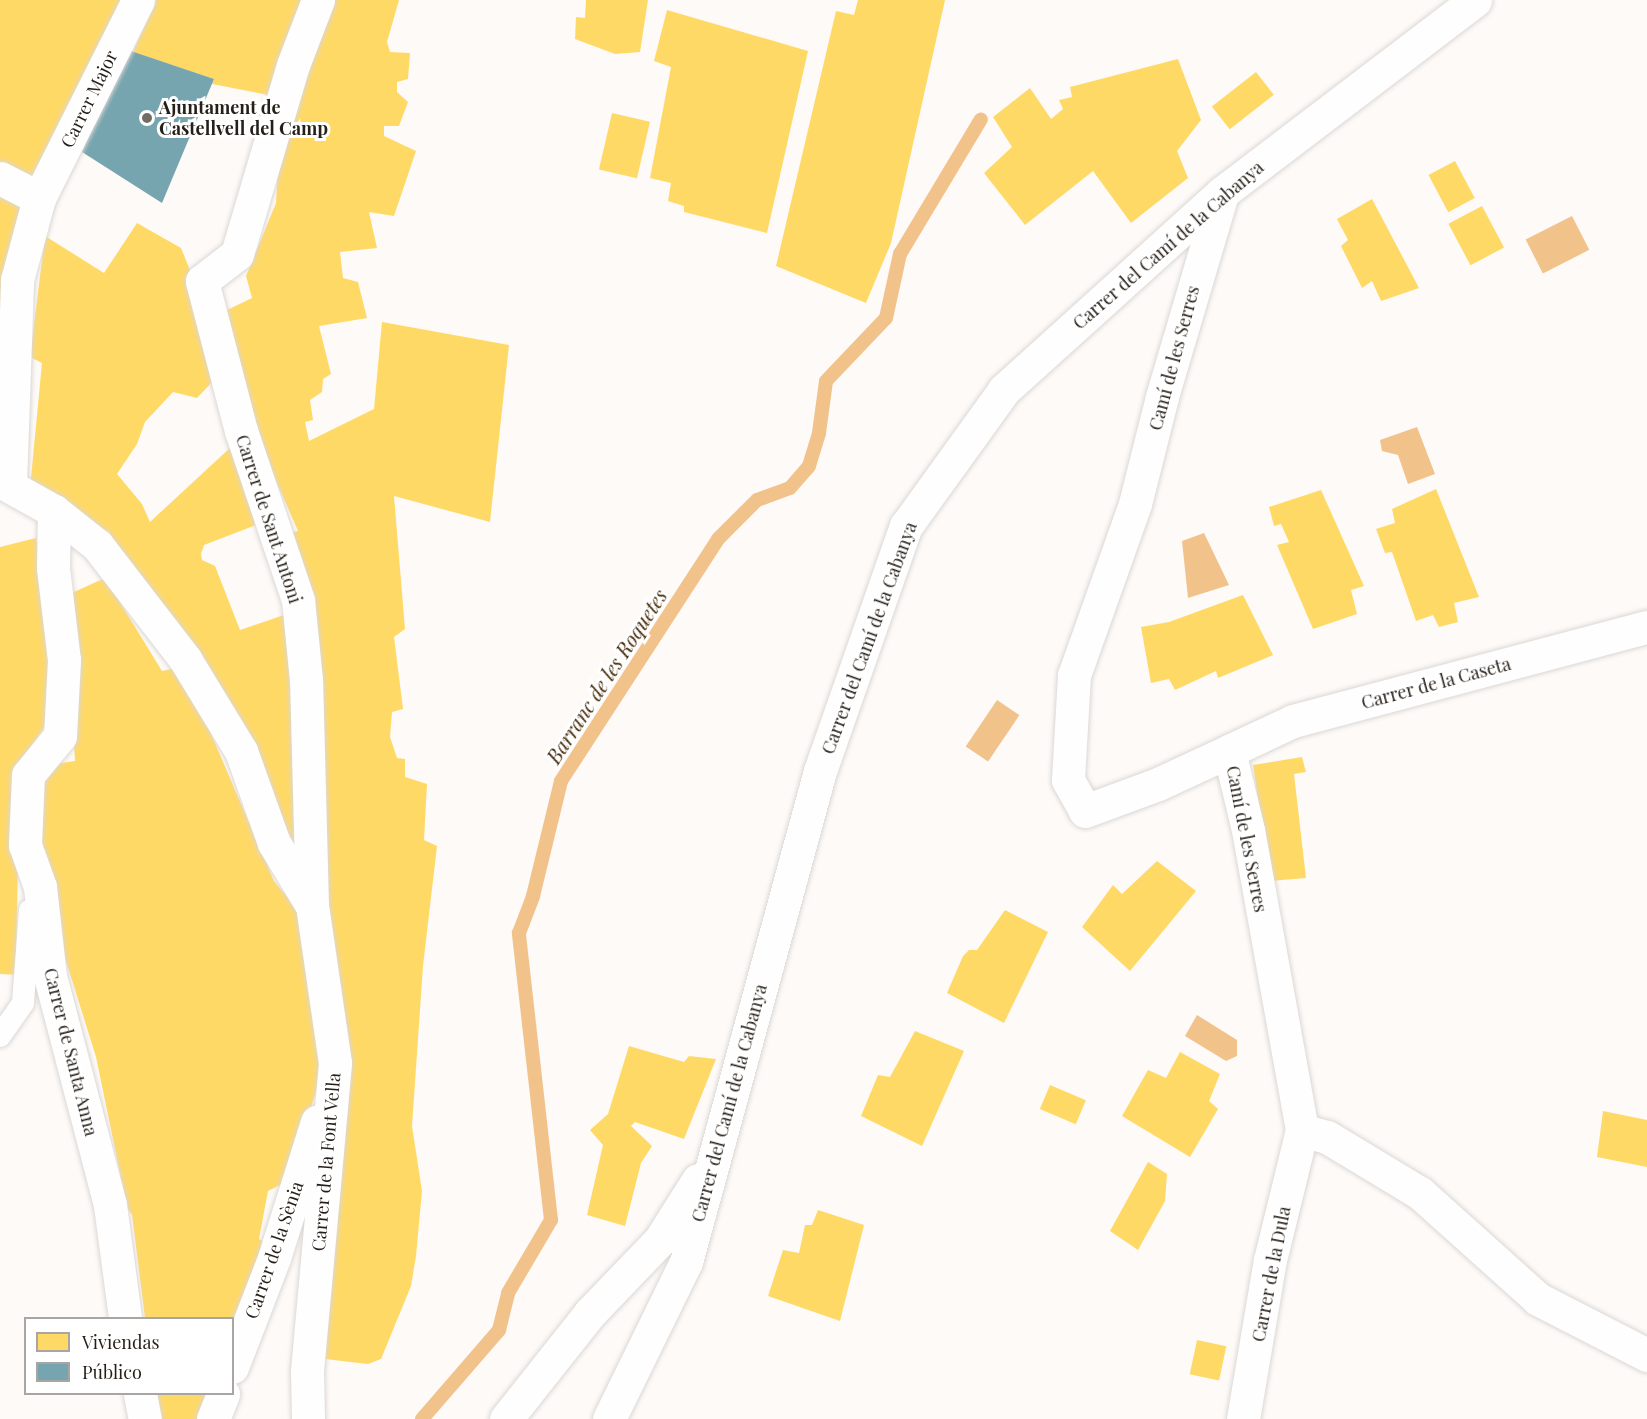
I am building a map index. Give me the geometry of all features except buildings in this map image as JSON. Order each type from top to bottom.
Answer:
[{"type":"street","name":"Carrer Major","points":[[5,482],[17,280],[39,198],[138,0]]},
{"type":"street","name":"Carrer de Sant Antoni","points":[[312,906],[306,680],[298,600],[241,431],[202,281],[237,254],[292,65],[318,0]]},
{"type":"street","name":"Carrer del Camí de la Cabanya","points":[[609,1419],[686,1262],[711,1159],[820,771],[906,526],[1004,390],[1222,193],[1475,0]]},
{"type":"street","points":[[0,178],[39,198]]},
{"type":"street","name":"Camí de les Serres","points":[[1222,193],[1162,398],[1136,504],[1074,675],[1068,780],[1085,812],[1158,784],[1229,751],[1248,830],[1302,1130]]},
{"type":"street","points":[[5,482],[54,511],[97,545],[184,659],[241,751],[274,843],[312,906]]},
{"type":"street","name":"Carrer de Santa Anna","points":[[54,511],[53,568],[64,660],[60,736],[28,775],[25,845],[40,887],[50,976],[110,1205],[125,1317]]},
{"type":"street","name":"Carrer de la Caseta","points":[[1229,751],[1293,721],[1647,627]]},
{"type":"street","name":"Carrer de la Font Vella","points":[[308,1419],[307,1371],[335,1063],[312,906]]},
{"type":"street","name":"Carrer de la Sènia","points":[[234,1362],[274,1258],[335,1063]]},
{"type":"street","points":[[1302,1130],[1327,1137],[1420,1193],[1538,1299],[1647,1355]]},
{"type":"street","name":"Carrer de la Dula","points":[[1243,1419],[1270,1260],[1302,1130]]},
{"type":"street","points":[[506,1419],[590,1312],[660,1240],[711,1159]]},
{"type":"street","points":[[140,1395],[145,1419]]},
{"type":"street","points":[[213,1419],[222,1395]]},
{"type":"lane","points":[[0,1036],[23,1003],[31,861]]},
{"type":"shaded area","points":[[1572,216],[1589,250],[1543,273],[1526,240]]},
{"type":"shaded area","points":[[1417,427],[1435,474],[1408,484],[1398,455],[1382,451],[1380,440]]},
{"type":"shaded area","points":[[1204,533],[1229,585],[1188,598],[1182,541]]},
{"type":"shaded area","points":[[997,700],[1019,715],[988,762],[966,746]]},
{"type":"shaded area","points":[[1197,1015],[1237,1040],[1237,1056],[1226,1061],[1185,1036]]},
{"type":"waterway","name":"Barranc de les Roquetes","points":[[422,1419],[499,1330],[508,1293],[551,1220],[519,933],[533,896],[561,781],[718,539],[757,500],[790,488],[809,466],[819,433],[826,381],[886,318],[900,254],[981,119]]},
{"type":"place","name":"Ajuntament de Castellvell del Camp","points":[[147,118]]}]
